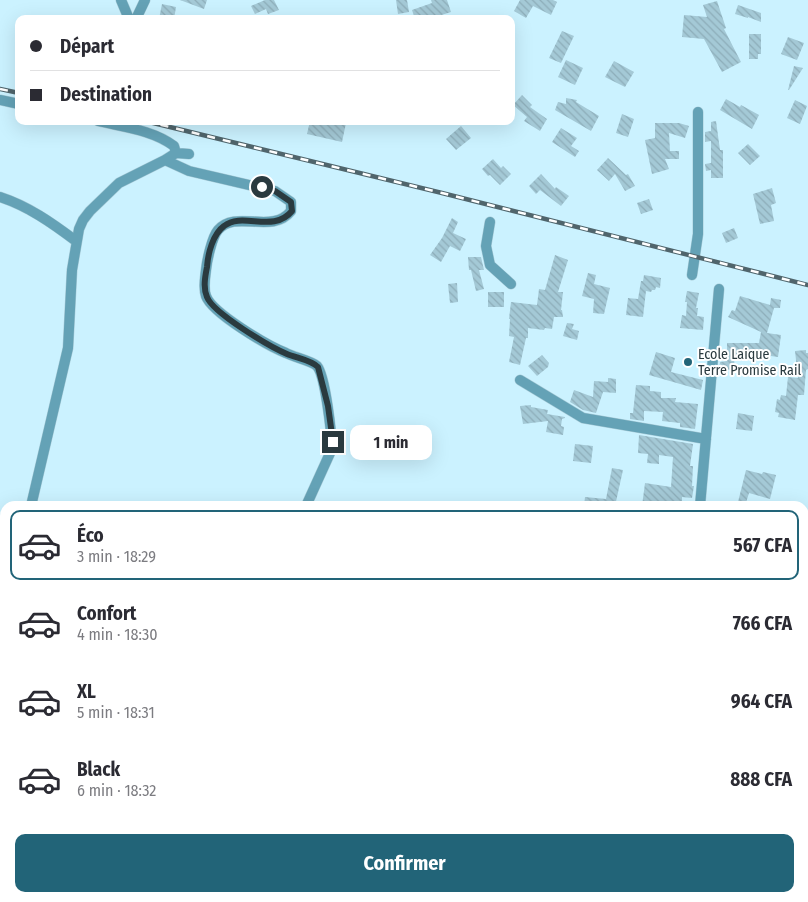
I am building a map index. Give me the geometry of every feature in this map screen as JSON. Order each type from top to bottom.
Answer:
[{"type":"street","points":[[121,0],[127,15]]},
{"type":"street","points":[[138,15],[145,0]]},
{"type":"street","points":[[0,100],[15,103]]},
{"type":"street","points":[[692,275],[698,234],[698,112]]},
{"type":"street","points":[[131,125],[168,141],[174,146],[176,152]]},
{"type":"street","points":[[32,501],[68,348],[70,292],[76,240],[83,220],[109,192],[128,178],[165,160],[176,152],[189,154]]},
{"type":"street","points":[[165,160],[189,171],[275,191],[291,202],[292,211],[278,221],[227,223],[217,231],[208,260],[204,286],[207,298],[212,305],[250,334],[284,353],[314,363],[319,370],[328,406],[333,442],[331,451],[308,501]]},
{"type":"street","points":[[0,197],[38,214],[76,240]]},
{"type":"street","points":[[490,222],[486,246],[490,265],[511,284]]},
{"type":"street","points":[[700,501],[719,289]]},
{"type":"street","points":[[520,380],[583,418],[706,440]]},
{"type":"building","points":[[180,0],[207,0],[204,9]]},
{"type":"building","points":[[265,0],[274,0],[279,10],[268,14],[266,9],[255,14],[251,6]]},
{"type":"building","points":[[396,0],[407,0],[409,12],[398,14]]},
{"type":"building","points":[[431,0],[447,0],[451,12],[441,15],[414,15],[412,10],[432,3]]},
{"type":"building","points":[[520,0],[553,0],[557,2],[551,15],[533,6],[526,18],[514,11]]},
{"type":"building","points":[[717,1],[726,28],[724,29],[741,62],[722,72],[704,39],[682,37],[684,15],[707,17],[703,5]]},
{"type":"building","points":[[162,4],[176,7],[175,15],[160,15]]},
{"type":"building","points":[[738,5],[761,13],[761,22],[735,14]]},
{"type":"building","points":[[562,31],[574,36],[561,63],[549,58]]},
{"type":"building","points":[[749,34],[761,34],[761,54],[758,54],[758,59],[749,59]]},
{"type":"building","points":[[788,37],[804,43],[797,60],[781,54]]},
{"type":"building","points":[[566,60],[583,68],[575,85],[558,77]]},
{"type":"building","points":[[614,61],[634,72],[625,87],[605,77]]},
{"type":"building","points":[[794,66],[803,68],[788,90]]},
{"type":"building","points":[[522,95],[532,105],[530,107],[547,119],[540,131],[524,121],[527,117],[515,107],[515,103]]},
{"type":"building","points":[[566,98],[577,100],[576,102],[599,116],[591,131],[555,110],[558,102],[566,104]]},
{"type":"building","points":[[726,99],[759,115],[752,129],[720,110]]},
{"type":"building","points":[[795,100],[807,106],[800,124],[787,118]]},
{"type":"building","points":[[622,114],[634,119],[628,137],[616,133]]},
{"type":"building","points":[[716,121],[720,150],[723,150],[723,178],[711,178],[711,170],[706,171],[705,164],[711,163],[711,141],[705,142],[705,132],[711,131],[711,122]]},
{"type":"building","points":[[655,123],[679,123],[689,126],[685,138],[669,133],[670,151],[679,151],[679,159],[665,159],[669,169],[652,174],[645,140],[655,138]]},
{"type":"building","points":[[309,125],[346,125],[342,142],[307,134]]},
{"type":"building","points":[[461,126],[471,138],[456,150],[446,139]]},
{"type":"building","points":[[561,128],[577,138],[571,146],[579,151],[575,157],[552,142]]},
{"type":"building","points":[[748,144],[760,156],[750,165],[738,153]]},
{"type":"building","points":[[608,158],[626,175],[628,174],[635,186],[625,191],[615,174],[609,181],[597,170]]},
{"type":"building","points":[[493,159],[501,168],[503,166],[511,174],[500,185],[482,169]]},
{"type":"building","points":[[541,174],[555,189],[556,187],[569,196],[561,206],[540,190],[536,194],[529,186]]},
{"type":"building","points":[[772,188],[776,203],[771,205],[774,221],[760,224],[753,194]]},
{"type":"building","points":[[649,199],[653,210],[641,214],[637,203]]},
{"type":"building","points":[[452,218],[458,222],[453,233],[466,239],[460,251],[450,246],[441,262],[430,255],[442,238]]},
{"type":"building","points":[[734,228],[738,238],[726,243],[722,233]]},
{"type":"building","points":[[555,255],[568,260],[558,292],[563,292],[561,310],[563,317],[554,317],[552,329],[528,328],[528,338],[526,338],[520,365],[509,362],[514,337],[509,336],[511,302],[537,305],[539,289],[545,290]]},
{"type":"building","points":[[468,257],[481,257],[484,270],[479,270],[484,289],[476,291],[471,270],[469,270]]},
{"type":"building","points":[[588,273],[596,275],[594,284],[610,288],[604,314],[593,313],[594,299],[582,296]]},
{"type":"building","points":[[644,275],[661,278],[660,288],[656,287],[651,292],[646,291],[643,317],[626,315],[628,298],[638,299]]},
{"type":"building","points":[[457,283],[458,302],[450,303],[448,284]]},
{"type":"building","points":[[687,291],[699,293],[696,308],[698,308],[697,316],[704,317],[703,330],[680,328],[682,315],[686,316],[687,302],[685,302]]},
{"type":"building","points":[[488,292],[504,292],[504,307],[488,307]]},
{"type":"building","points":[[740,296],[770,305],[771,298],[781,300],[780,308],[774,308],[767,333],[781,335],[778,357],[748,353],[748,359],[734,359],[735,369],[719,371],[720,362],[727,361],[727,343],[759,343],[761,332],[728,317],[732,310],[735,311]]},
{"type":"building","points":[[567,323],[574,324],[572,329],[579,331],[577,340],[563,336]]},
{"type":"building","points":[[806,350],[806,353],[808,353],[808,369],[806,370],[804,395],[798,395],[795,420],[778,417],[779,413],[775,412],[777,399],[780,400],[781,395],[786,396],[788,377],[798,378],[795,351]]},
{"type":"building","points":[[656,352],[675,358],[671,372],[703,380],[701,390],[649,375]]},
{"type":"building","points":[[542,355],[549,363],[548,367],[537,376],[528,366]]},
{"type":"building","points":[[608,378],[616,379],[616,393],[603,392],[596,413],[583,410],[570,402],[574,390],[593,397],[594,381],[608,382]]},
{"type":"building","points":[[636,385],[650,386],[650,391],[661,392],[661,398],[676,398],[675,402],[698,404],[695,429],[680,427],[680,423],[662,421],[663,412],[644,411],[644,421],[630,419],[630,413],[633,413]]},
{"type":"building","points":[[531,405],[531,407],[548,410],[547,414],[565,417],[562,419],[561,426],[564,427],[563,435],[546,432],[548,421],[523,424],[520,406]]},
{"type":"building","points":[[738,413],[754,416],[752,431],[736,429]]},
{"type":"building","points":[[639,435],[693,444],[690,466],[693,466],[692,486],[694,486],[692,498],[682,497],[682,501],[643,501],[645,483],[671,487],[673,457],[659,455],[659,464],[647,463],[648,454],[638,453]]},
{"type":"building","points":[[575,444],[593,446],[591,463],[573,461]]},
{"type":"building","points":[[612,468],[623,470],[616,501],[585,501],[585,497],[606,499]]},
{"type":"building","points":[[746,470],[776,475],[770,499],[749,493],[747,501],[738,501]]},
{"type":"railway","points":[[0,89],[15,92]]},
{"type":"railway","points":[[162,125],[808,285]]},
{"type":"place","name":"Ecole Laique Terre Promise Rail","points":[[688,362]]},
{"type":"route","points":[[262,187],[284,196],[291,202],[292,211],[278,221],[227,223],[217,231],[208,260],[204,286],[207,298],[212,305],[250,334],[284,353],[314,363],[318,367],[328,406],[333,442]]}]
